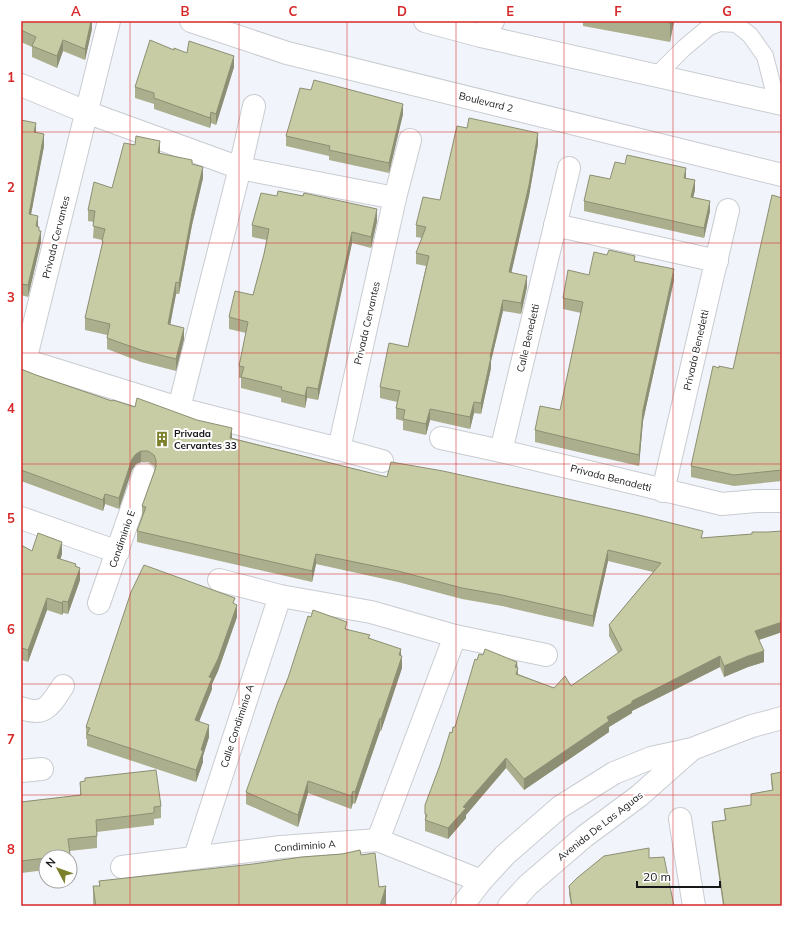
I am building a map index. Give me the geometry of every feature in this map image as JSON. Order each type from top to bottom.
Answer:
[{"type":"street","name":"Privada Cervantes","points":[[109,21],[23,360],[179,408],[339,448],[382,461]]},
{"type":"street","name":"Boulevard 2","points":[[192,21],[287,53],[782,175]]},
{"type":"street","points":[[425,21],[487,28],[656,76],[779,104]]},
{"type":"street","points":[[21,85],[86,112],[240,168],[395,198]]},
{"type":"street","points":[[179,408],[240,168],[254,106]]},
{"type":"street","name":"Privada Cervantes","points":[[339,448],[395,198],[410,140]]},
{"type":"street","name":"Calle Benedetti","points":[[501,451],[568,168]]},
{"type":"street","name":"Privada Benedetti","points":[[663,491],[728,210]]},
{"type":"street","points":[[555,225],[717,261]]},
{"type":"street","name":"Privada Benadetti","points":[[441,438],[722,504],[756,501],[782,501]]},
{"type":"street","name":"Condiminio E","points":[[100,603],[144,474]]},
{"type":"street","points":[[21,518],[118,552]]},
{"type":"street","points":[[219,580],[280,596],[371,612],[455,636],[546,655]]},
{"type":"street","name":"Calle Condiminio A","points":[[195,857],[280,596]]},
{"type":"street","points":[[378,840],[455,636]]},
{"type":"street","points":[[21,708],[31,712],[42,712],[52,703],[63,686]]},
{"type":"street","name":"Avenida De Las Aguas","points":[[462,906],[481,881],[505,855],[560,807],[614,773],[651,758],[692,749],[752,726],[782,718]]},
{"type":"street","name":"Avenida De Las Aguas","points":[[509,906],[534,880],[585,836],[639,796],[692,749]]},
{"type":"street","points":[[680,819],[694,906]]},
{"type":"street","name":"Condiminio A","points":[[122,867],[281,847],[378,840],[481,881]]},
{"type":"lane","points":[[656,76],[684,48],[709,28],[720,23],[736,24],[750,34],[765,56],[779,104]]},
{"type":"building","points":[[21,21],[91,21],[85,49],[63,40],[57,56],[32,46],[36,37],[21,30]]},
{"type":"building","points":[[150,40],[174,50],[174,48],[187,53],[189,41],[234,56],[216,114],[211,112],[210,118],[154,98],[154,93],[135,87]]},
{"type":"building","points":[[314,80],[403,104],[389,163],[329,150],[330,146],[286,136],[300,88],[311,90]]},
{"type":"building","points":[[469,118],[538,133],[529,185],[509,272],[527,276],[521,303],[503,300],[481,403],[474,402],[470,417],[430,409],[426,424],[403,419],[405,410],[396,408],[400,391],[380,387],[389,343],[408,347],[429,256],[416,253],[426,227],[416,225],[423,197],[440,200],[457,126],[467,128]]},
{"type":"building","points":[[21,120],[36,123],[34,132],[44,134],[29,214],[38,216],[36,226],[39,227],[39,231],[41,231],[28,285],[21,284]]},
{"type":"building","points":[[136,136],[160,141],[158,153],[192,160],[192,164],[203,167],[192,213],[179,283],[176,282],[168,324],[184,328],[176,359],[141,350],[107,338],[110,324],[85,318],[105,229],[93,226],[95,211],[88,210],[94,182],[112,188],[124,143],[135,145]]},
{"type":"building","points":[[627,155],[686,168],[684,178],[695,180],[691,197],[710,201],[704,228],[584,201],[590,175],[610,179],[615,162],[625,164]]},
{"type":"building","points":[[278,191],[303,196],[304,193],[377,209],[371,237],[352,232],[318,389],[307,387],[305,396],[281,390],[282,387],[241,377],[244,367],[239,366],[248,322],[229,317],[235,291],[253,295],[264,254],[269,229],[252,225],[261,193],[277,196]]},
{"type":"building","points":[[772,195],[782,198],[782,470],[734,475],[691,466],[713,366],[733,369]]},
{"type":"building","points":[[609,250],[635,256],[634,261],[674,269],[643,410],[639,455],[535,430],[540,406],[560,410],[583,302],[563,298],[568,270],[589,275],[594,252],[607,255]]},
{"type":"building","points":[[21,369],[112,401],[113,400],[135,407],[137,398],[197,420],[232,428],[230,438],[387,477],[391,462],[443,471],[703,531],[701,538],[752,534],[752,532],[782,531],[782,622],[755,631],[764,651],[724,666],[720,656],[632,701],[632,703],[607,717],[609,721],[524,779],[506,758],[463,807],[466,808],[448,828],[425,820],[427,815],[425,814],[425,805],[440,765],[450,732],[452,733],[453,727],[455,727],[475,659],[477,660],[479,654],[483,655],[485,649],[517,662],[515,667],[518,668],[516,674],[554,688],[565,676],[571,686],[622,650],[609,625],[661,563],[608,550],[593,616],[502,595],[462,588],[398,571],[316,554],[312,571],[137,531],[146,507],[142,506],[156,467],[154,455],[148,451],[141,451],[132,459],[119,498],[105,494],[103,500],[21,470]]},
{"type":"building","points":[[38,533],[62,542],[57,558],[76,564],[75,566],[80,568],[68,602],[63,601],[62,603],[47,598],[28,650],[22,648],[21,651],[21,545],[32,551]]},
{"type":"building","points":[[144,565],[235,598],[233,603],[237,605],[218,659],[209,677],[212,678],[195,720],[209,725],[201,750],[203,751],[196,770],[87,734],[90,728],[86,727],[131,592]]},
{"type":"building","points":[[313,610],[347,622],[345,629],[370,635],[368,638],[401,649],[399,655],[402,656],[355,792],[353,791],[351,796],[308,781],[298,815],[246,792],[288,678],[308,616],[311,617]]},
{"type":"building","points":[[156,770],[161,806],[154,807],[154,813],[96,820],[97,836],[68,839],[69,849],[38,849],[38,859],[21,861],[21,802],[81,795],[80,782],[85,781],[85,778]]},
{"type":"building","points":[[782,772],[782,906],[724,906],[712,822],[726,820],[724,809],[751,805],[751,794],[773,790],[771,774]]},
{"type":"building","points":[[649,848],[649,858],[664,857],[674,906],[572,906],[569,886],[604,856]]},
{"type":"building","points":[[360,850],[361,855],[375,853],[379,887],[386,886],[380,906],[96,906],[93,886],[100,886],[99,881],[302,857],[342,854]]},
{"type":"place","name":"Privada Cervantes 33","points":[[162,439]]}]
